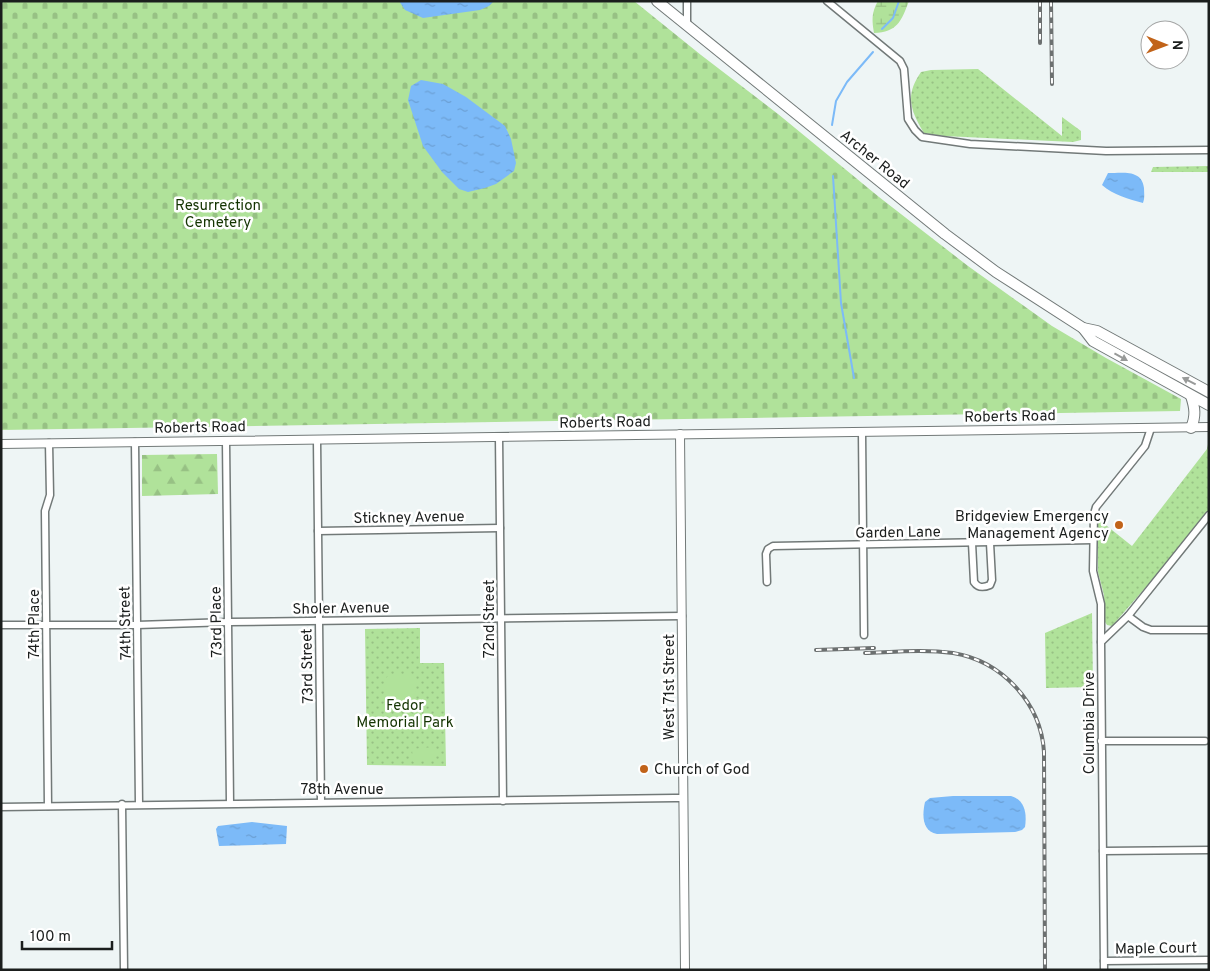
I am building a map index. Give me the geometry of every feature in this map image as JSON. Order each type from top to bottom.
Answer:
[{"type":"main road","name":"Archer Road","points":[[657,1],[945,234],[996,272],[1083,328],[1093,341],[1209,405]]},
{"type":"main road","name":"Archer Road","points":[[1083,328],[1097,331],[1209,392]]},
{"type":"main road","points":[[1191,396],[1195,406],[1191,428]]},
{"type":"street","points":[[687,1],[688,26]]},
{"type":"street","points":[[827,1],[900,61],[904,69],[908,118],[922,137],[970,144],[1106,151],[1209,150]]},
{"type":"street","name":"Roberts Road","points":[[1,444],[1209,427]]},
{"type":"street","points":[[1101,642],[1101,604],[1094,578],[1093,522],[1096,508],[1145,446],[1151,428]]},
{"type":"street","points":[[862,432],[864,635]]},
{"type":"street","name":"West 71st Street","points":[[680,434],[685,970]]},
{"type":"street","name":"72nd Street","points":[[499,437],[503,800]]},
{"type":"street","name":"73rd Street","points":[[317,440],[321,801]]},
{"type":"street","name":"73rd Place","points":[[226,441],[230,803]]},
{"type":"street","name":"74th Street","points":[[135,442],[138,804]]},
{"type":"street","name":"74th Place","points":[[48,806],[46,511],[50,495],[49,444]]},
{"type":"street","points":[[1101,642],[1128,616],[1209,515]]},
{"type":"street","name":"Stickney Avenue","points":[[318,531],[500,528]]},
{"type":"street","name":"Garden Lane","points":[[767,582],[766,554],[768,549],[773,546],[1093,540]]},
{"type":"street","points":[[972,543],[974,582],[981,587],[990,585],[992,580],[990,543]]},
{"type":"street","name":"Sholer Avenue","points":[[1,625],[138,625],[228,622],[682,616]]},
{"type":"street","points":[[1128,616],[1151,630],[1209,630]]},
{"type":"street","name":"Columbia Drive","points":[[1101,642],[1104,970]]},
{"type":"street","points":[[1101,740],[1205,741]]},
{"type":"street","name":"78th Avenue","points":[[1,807],[321,801],[683,798]]},
{"type":"street","points":[[122,804],[124,970]]},
{"type":"street","points":[[1103,851],[1209,850]]},
{"type":"street","name":"Maple Court","points":[[1104,961],[1208,960]]},
{"type":"green space","name":"Resurrection Cemetery","points":[[1,1],[634,1],[968,266],[1052,326],[1181,399],[1180,411],[1,430]]},
{"type":"green space","points":[[878,1],[909,1],[903,15],[893,28],[888,31],[874,33],[874,9]]},
{"type":"green space","points":[[978,69],[1062,136],[1062,117],[1081,131],[1081,140],[1073,142],[944,136],[924,133],[915,117],[911,102],[913,88],[921,72]]},
{"type":"green space","points":[[1209,166],[1209,172],[1151,172],[1153,167]]},
{"type":"green space","points":[[1209,439],[1209,510],[1166,564],[1112,626],[1107,625],[1105,622],[1104,595],[1098,572],[1097,518],[1132,546],[1207,449]]},
{"type":"green space","points":[[217,454],[218,494],[142,496],[142,455]]},
{"type":"green space","points":[[1092,613],[1093,687],[1046,688],[1045,633]]},
{"type":"green space","name":"Fedor Memorial Park","points":[[420,628],[420,663],[444,663],[446,766],[367,765],[365,629]]},
{"type":"green space","points":[[388,676],[416,676],[415,692],[410,701],[400,706],[384,708],[385,679]]},
{"type":"green space","points":[[434,747],[435,760],[413,762],[412,749]]},
{"type":"water","points":[[399,1],[494,1],[489,6],[480,10],[423,18],[405,10]]},
{"type":"water","points":[[421,80],[443,84],[466,97],[505,126],[511,139],[516,163],[514,171],[496,184],[485,188],[468,192],[459,189],[442,172],[423,146],[408,100],[411,86]]},
{"type":"water","points":[[1108,173],[1130,173],[1140,178],[1144,188],[1143,203],[1116,194],[1102,185]]},
{"type":"water","points":[[1011,796],[1016,798],[1024,808],[1026,817],[1025,827],[1015,832],[937,834],[928,830],[924,822],[925,802],[930,798]]},
{"type":"water","points":[[252,822],[287,826],[286,844],[219,846],[216,829],[218,826]]},
{"type":"waterway","points":[[882,29],[893,18],[899,1]]},
{"type":"waterway","points":[[832,125],[836,101],[847,82],[873,52]]},
{"type":"waterway","points":[[833,176],[841,303],[854,378]]},
{"type":"railway","points":[[1040,1],[1040,43]]},
{"type":"railway","points":[[1051,1],[1052,84]]},
{"type":"railway","points":[[816,650],[874,648]]},
{"type":"railway","points":[[865,653],[931,651],[953,653],[971,658],[1003,675],[1027,701],[1041,734],[1044,752],[1045,970]]},
{"type":"place","name":"Bridgeview Emergency Management Agency","points":[[1119,525]]},
{"type":"place","name":"Church of God","points":[[644,769]]}]
